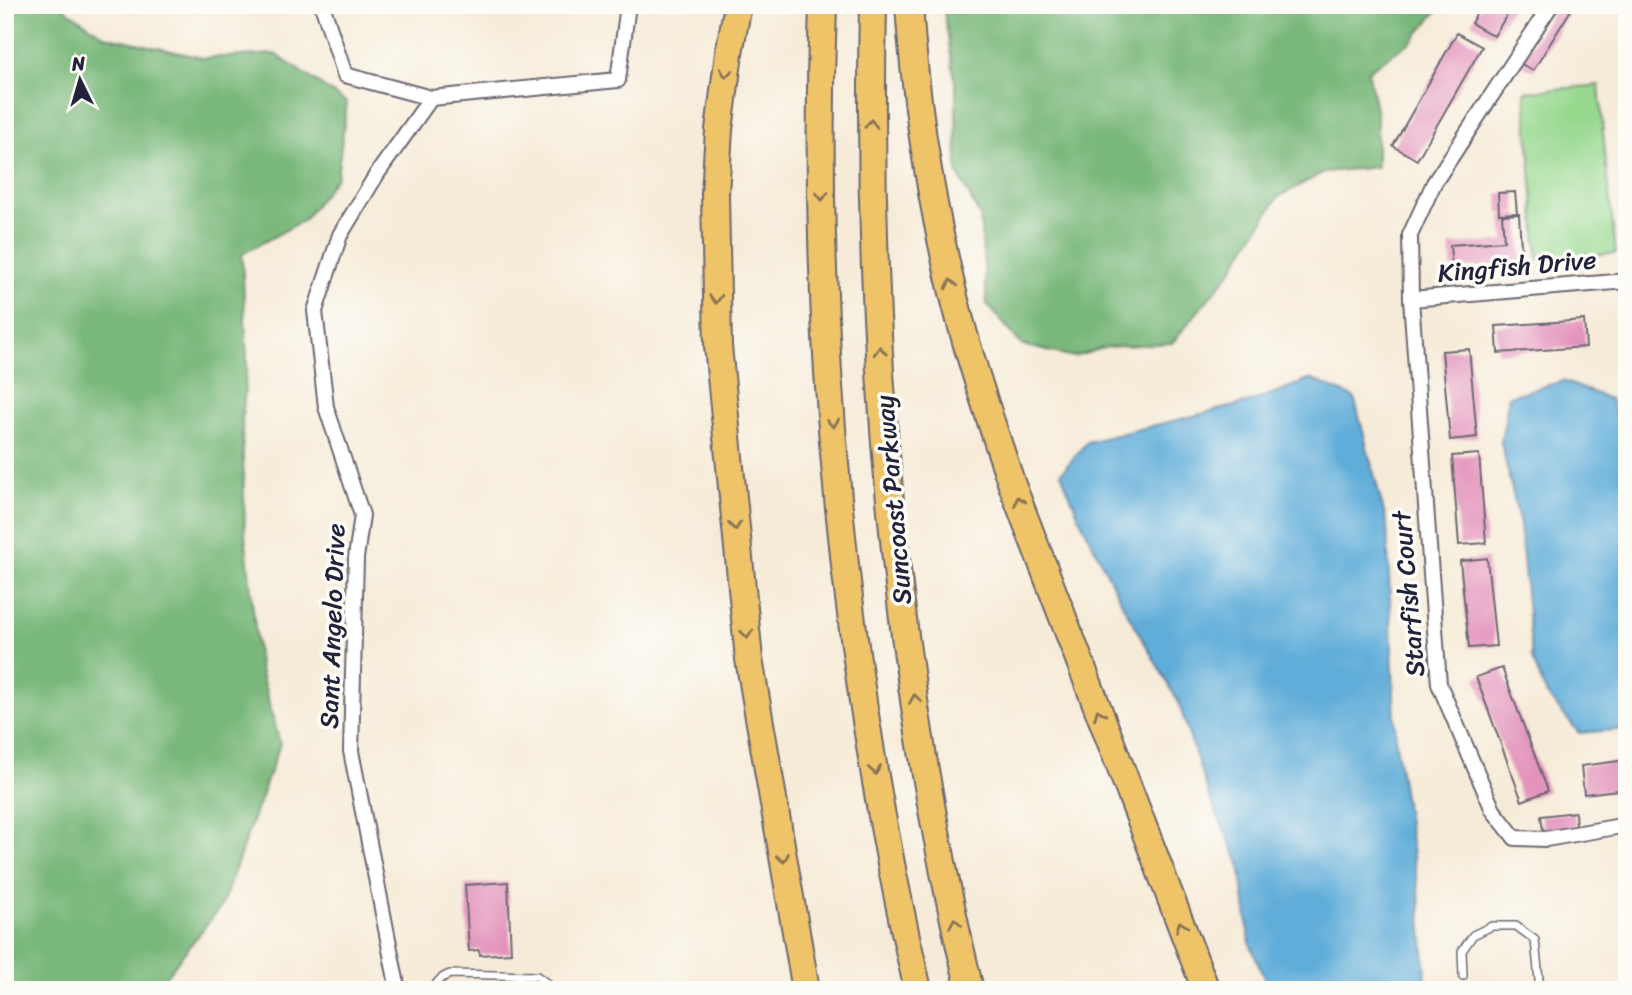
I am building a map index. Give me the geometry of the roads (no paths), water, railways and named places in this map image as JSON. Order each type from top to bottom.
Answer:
[{"type":"highway","points":[[738,5],[726,79],[716,181],[718,346],[749,659],[806,990]]},
{"type":"highway","name":"Suncoast Parkway","points":[[823,5],[821,63],[825,296],[842,533],[874,761],[896,892],[918,990]]},
{"type":"highway","name":"Suncoast Parkway","points":[[873,5],[871,127],[876,282],[884,422],[897,563],[914,696],[933,811],[970,990]]},
{"type":"highway","points":[[909,5],[915,81],[936,213],[950,281],[984,400],[1017,497],[1206,990]]},
{"type":"street","points":[[322,5],[345,75],[432,98],[618,80],[628,5]]},
{"type":"street","points":[[1411,299],[1410,235],[1434,183],[1551,5]]},
{"type":"street","name":"Sant Angelo Drive","points":[[398,990],[351,751],[356,558],[362,515],[326,407],[315,312],[340,235],[377,174],[432,98]]},
{"type":"street","name":"Kingfish Drive","points":[[1411,299],[1627,281]]},
{"type":"street","name":"Starfish Court","points":[[1411,299],[1439,684],[1493,810],[1516,838],[1546,839],[1627,825]]},
{"type":"lane","points":[[1463,976],[1462,951],[1473,936],[1492,926],[1516,926],[1535,940],[1540,990]]},
{"type":"lane","points":[[435,990],[441,977],[450,974],[537,976],[548,984],[550,990]]},
{"type":"water","points":[[1311,379],[1354,397],[1387,524],[1396,745],[1419,894],[1426,973],[1424,990],[1269,990],[1250,943],[1240,864],[1210,799],[1178,701],[1124,607],[1079,517],[1061,473],[1087,442],[1250,402]]},
{"type":"water","points":[[1563,381],[1610,399],[1627,447],[1627,729],[1579,733],[1547,695],[1532,658],[1520,525],[1501,442],[1509,396]]}]
